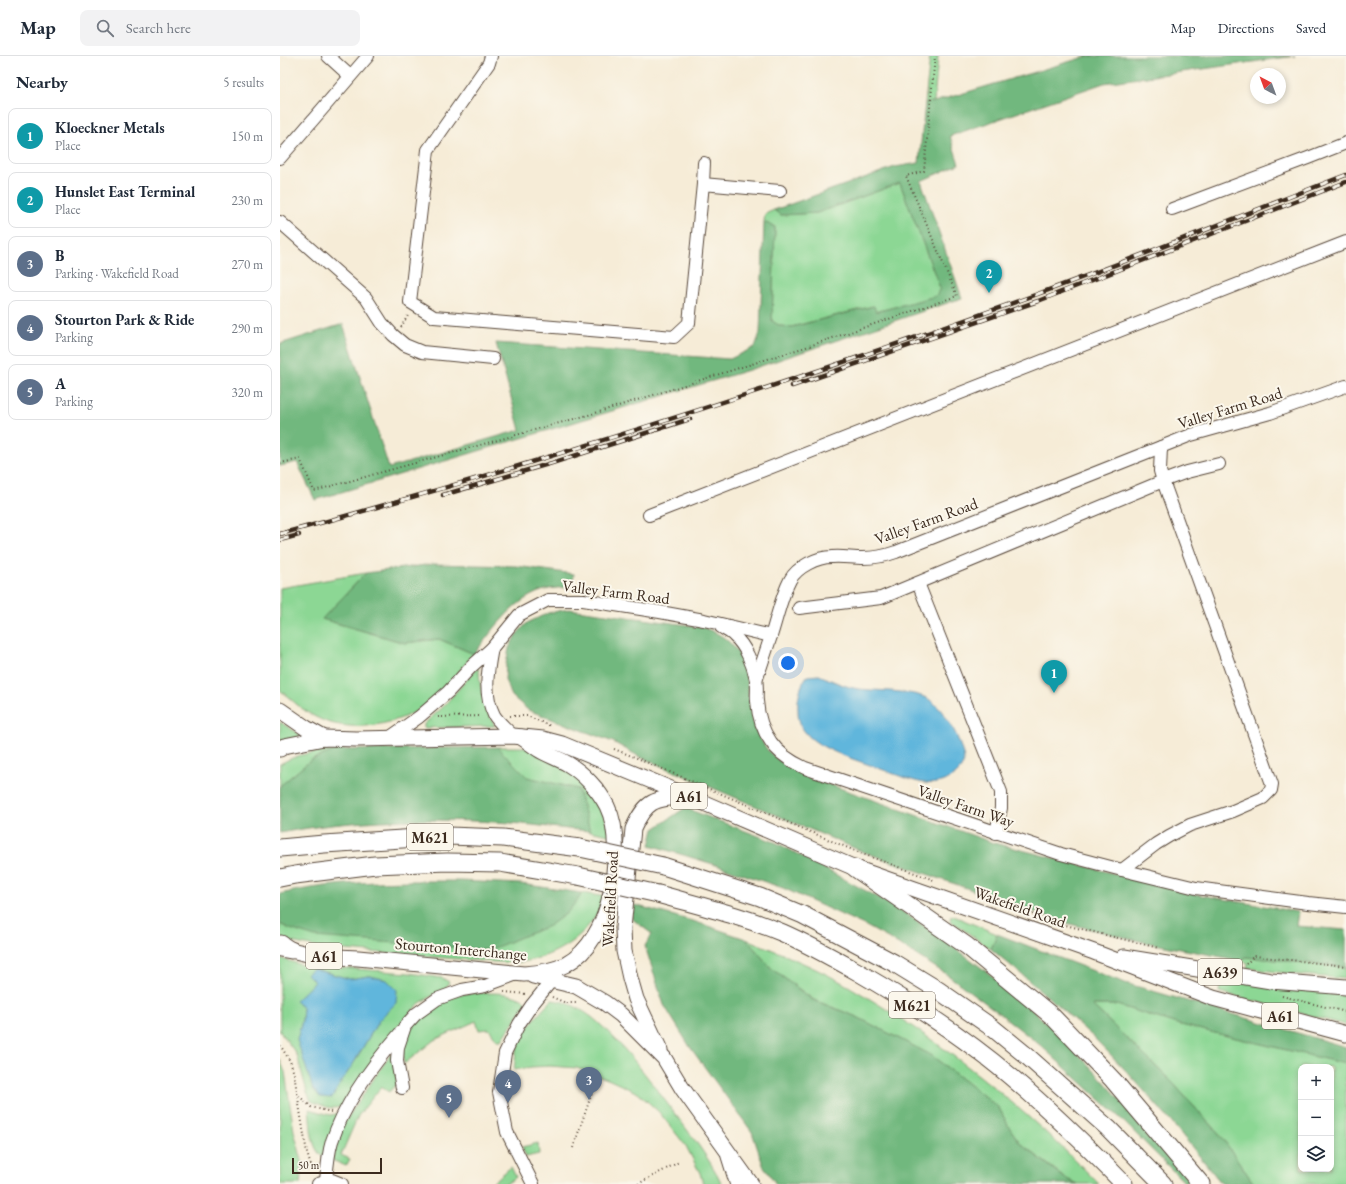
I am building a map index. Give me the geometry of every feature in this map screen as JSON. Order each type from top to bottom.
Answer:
[{"type":"highway","name":"M621","points":[[280,848],[449,836],[503,838],[580,848],[663,866],[760,897],[803,915],[894,963],[938,990],[994,1029],[1027,1056],[1108,1128],[1163,1184]]},
{"type":"highway","name":"M621","points":[[281,878],[295,874],[375,865],[446,862],[500,863],[578,876],[658,894],[742,917],[783,933],[828,955],[886,988],[929,1016],[1009,1076],[1088,1147],[1124,1184]]},
{"type":"highway","points":[[855,868],[967,946],[1052,1016],[1113,1080],[1201,1184]]},
{"type":"main road","points":[[280,710],[306,728],[324,738]]},
{"type":"main road","name":"A61","points":[[280,749],[284,746],[324,738],[517,736]]},
{"type":"main road","name":"Wakefield Road","points":[[517,736],[543,739],[562,744],[688,796],[855,868],[1094,952],[1213,998],[1346,1034]]},
{"type":"main road","name":"Stourton Interchange","points":[[284,947],[316,956],[358,958],[521,974],[542,972],[565,965],[586,948],[596,934],[605,915],[616,860],[614,826],[607,805],[584,777],[569,764],[539,750],[517,736]]},
{"type":"main road","name":"Wakefield Road","points":[[664,1058],[636,999],[624,951],[623,928],[633,829],[639,815],[647,805],[664,798],[688,796]]},
{"type":"main road","name":"A639","points":[[1094,952],[1271,981],[1346,987]]},
{"type":"main road","name":"A61","points":[[521,974],[576,986],[605,1003],[621,1015],[664,1058],[682,1088],[751,1184]]},
{"type":"street","points":[[328,56],[350,76]]},
{"type":"street","points":[[280,158],[368,56]]},
{"type":"street","points":[[491,56],[489,63],[428,150],[410,302],[434,317],[674,338],[689,323],[704,164]]},
{"type":"street","points":[[1172,209],[1346,143]]},
{"type":"street","points":[[703,184],[780,191]]},
{"type":"street","points":[[280,222],[366,298],[382,323],[405,345],[422,352],[493,359]]},
{"type":"street","points":[[649,515],[1346,242]]},
{"type":"street","name":"Valley Farm Road","points":[[389,738],[419,717],[448,692],[472,666],[492,648],[519,615],[548,600],[583,600],[704,620],[771,636],[791,579],[802,568],[816,560],[831,557],[879,557],[896,552],[1191,435],[1270,413],[1346,386]]},
{"type":"street","points":[[1122,870],[1133,860],[1169,836],[1190,825],[1233,811],[1263,798],[1271,790],[1272,784],[1162,481],[1160,470],[1161,447]]},
{"type":"street","points":[[799,608],[880,598],[1162,481],[1187,472],[1219,464]]},
{"type":"street","points":[[918,583],[1001,792],[1001,808],[996,833]]},
{"type":"street","name":"Valley Farm Way","points":[[704,620],[719,626],[734,636],[748,657],[756,681],[759,715],[764,729],[771,742],[779,752],[805,768],[1061,854],[1122,870],[1196,888],[1308,904],[1346,906]]},
{"type":"street","points":[[756,681],[771,636]]},
{"type":"street","points":[[492,648],[487,682],[488,695],[495,716],[517,736]]},
{"type":"street","points":[[533,1184],[507,1132],[499,1092],[505,1053],[519,1024],[531,1006],[565,965]]},
{"type":"street","points":[[342,1184],[332,1180],[322,1182],[332,1141],[346,1109],[380,1057],[405,1026],[416,1014],[437,999],[462,990],[486,986],[521,974]]},
{"type":"street","points":[[402,1088],[397,1061],[398,1047],[405,1026]]},
{"type":"street","points":[[725,1149],[736,1184]]},
{"type":"path","points":[[280,463],[300,458],[314,491],[599,412],[809,346],[958,296],[906,176],[924,171],[935,56]]},
{"type":"path","points":[[396,337],[414,305]]},
{"type":"path","points":[[419,717],[527,716],[553,727]]},
{"type":"path","points":[[608,748],[637,758],[860,853],[934,880]]},
{"type":"path","points":[[1014,908],[1065,925],[1164,949]]},
{"type":"path","points":[[1247,976],[1246,965],[1254,956],[1346,966]]},
{"type":"path","points":[[1280,996],[1346,1012]]},
{"type":"path","points":[[280,1045],[290,1062],[298,1094],[307,1153],[310,1164],[315,1170]]},
{"type":"path","points":[[574,1148],[593,1090]]},
{"type":"path","points":[[298,1094],[311,1107],[319,1110],[330,1112],[346,1109]]},
{"type":"path","points":[[638,1184],[679,1162]]},
{"type":"green space","points":[[930,56],[938,56],[934,102],[925,103]]},
{"type":"green space","points":[[1088,56],[1295,56],[1104,83],[950,136],[959,164],[921,181],[962,298],[749,370],[315,500],[297,462],[280,466],[280,344],[343,324],[389,468],[520,430],[496,343],[730,359],[755,347],[760,333],[764,222],[775,227],[772,321],[780,326],[792,327],[874,306],[876,312],[936,296],[940,288],[900,183],[817,213],[781,215],[774,210],[895,167],[919,163],[925,103],[934,102]]},
{"type":"green space","points":[[900,183],[940,288],[937,296],[875,312],[873,306],[791,327],[780,326],[772,321],[775,227],[764,222],[765,214],[774,210],[781,215],[817,213]]},
{"type":"green space","points":[[433,564],[516,566],[574,574],[572,588],[543,590],[520,603],[499,622],[474,654],[439,639],[405,643],[322,619],[366,573]]},
{"type":"green space","points":[[366,573],[322,619],[405,643],[439,639],[474,654],[439,694],[426,705],[403,718],[376,725],[348,726],[334,724],[310,714],[280,690],[280,588]]},
{"type":"green space","points":[[569,609],[702,627],[724,638],[731,644],[742,660],[747,678],[753,720],[764,745],[777,759],[803,775],[994,843],[1195,894],[1298,912],[1296,926],[1346,930],[1346,967],[1245,957],[1243,961],[1144,942],[1066,923],[861,851],[640,757],[613,742],[528,710],[512,696],[505,680],[509,648],[516,635],[527,623],[548,613]]},
{"type":"green space","points":[[476,669],[479,669],[483,699],[495,726],[424,728],[424,724],[442,708]]},
{"type":"green space","points":[[280,722],[302,736],[280,745]]},
{"type":"green space","points":[[497,747],[526,747],[547,753],[594,791],[613,836],[590,831],[578,789],[527,777]]},
{"type":"green space","points":[[497,747],[527,777],[578,789],[590,831],[511,823],[453,820],[395,820],[337,824],[280,833],[280,786],[311,760],[336,750]]},
{"type":"green space","points":[[336,750],[311,760],[280,786],[280,764],[301,755]]},
{"type":"green space","points":[[685,808],[777,843],[894,906],[945,940],[1004,985],[1058,1033],[1102,1079],[1194,1184],[1186,1184],[1119,1117],[1040,1045],[949,976],[897,943],[866,926],[783,888],[713,864],[650,845],[654,829]]},
{"type":"green space","points":[[408,881],[460,881],[521,884],[582,893],[567,913],[549,926],[489,950],[315,937],[290,929],[280,924],[280,894],[328,886]]},
{"type":"green space","points":[[582,893],[606,897],[591,922],[572,941],[561,949],[548,955],[521,962],[496,962],[320,948],[291,942],[280,936],[280,924],[290,929],[579,898]]},
{"type":"green space","points":[[635,905],[696,922],[746,939],[772,969],[813,1000],[857,1017],[931,1055],[999,1108],[1009,1127],[1020,1143],[1066,1179],[1077,1184],[776,1184],[763,1165],[752,1132],[690,1047],[664,1005],[645,946],[652,934],[631,918]]},
{"type":"green space","points":[[951,916],[997,934],[991,949],[951,921]]},
{"type":"green space","points":[[997,934],[1125,983],[1346,1047],[1346,1064],[1177,1024],[1117,1005],[1092,1005],[1172,1082],[1223,1139],[1254,1184],[1222,1184],[1159,1108],[1109,1053],[1092,1036],[991,949]]},
{"type":"green space","points":[[746,939],[825,973],[884,1008],[917,1030],[950,1053],[1012,1103],[1071,1156],[1099,1184],[1077,1184],[1067,1179],[1020,1143],[1009,1127],[999,1108],[931,1055],[857,1017],[814,1000],[772,969]]},
{"type":"green space","points":[[1245,957],[1346,967],[1346,979],[1247,968],[1248,963],[1243,961]]},
{"type":"green space","points":[[280,958],[302,965],[409,973],[442,978],[449,982],[446,988],[420,1003],[399,1025],[348,1102],[339,1107],[330,1108],[311,1101],[307,1092],[297,1055],[280,1031]],"holes":[[[313,969],[350,979],[369,976],[387,980],[396,1003],[379,1020],[341,1082],[297,1040],[302,1021],[303,1008],[309,988],[315,982]]]},
{"type":"green space","points":[[1221,979],[1346,996],[1346,1025],[1219,992]]},
{"type":"green space","points":[[498,993],[516,996],[527,1002],[502,1040],[497,1040],[489,1029],[479,1030],[476,1021],[434,1040],[404,1064],[402,1045],[415,1021],[432,1006],[460,994]]},
{"type":"green space","points":[[552,1000],[574,1006],[584,1012],[593,1018],[615,1039],[645,1074],[693,1137],[722,1184],[703,1184],[700,1173],[686,1146],[659,1112],[638,1093],[610,1080],[577,1068],[549,1066],[514,1070],[516,1051],[521,1037],[536,1017]]},
{"type":"green space","points":[[1092,1005],[1117,1005],[1177,1024],[1346,1064],[1346,1184],[1254,1184],[1223,1139],[1172,1082]]},
{"type":"green space","points":[[394,1053],[397,1083],[389,1092],[381,1087],[358,1116],[341,1155],[350,1159],[346,1166],[332,1160],[340,1129],[390,1055]]},
{"type":"green space","points":[[280,1060],[285,1072],[294,1131],[302,1161],[300,1184],[280,1184]]},
{"type":"green space","points":[[309,1109],[330,1115],[342,1113],[324,1158],[316,1149],[312,1136]]},
{"type":"green space","points":[[538,1143],[539,1154],[526,1157],[522,1147]]},
{"type":"green space","points":[[511,1167],[516,1177],[506,1184],[491,1184]]},
{"type":"water","points":[[819,675],[854,688],[915,694],[930,700],[940,709],[949,721],[956,735],[964,758],[961,768],[954,776],[945,780],[936,783],[923,783],[849,758],[819,744],[805,732],[802,727],[799,719],[798,706],[801,688],[807,676]]},
{"type":"water","points":[[313,969],[350,979],[369,976],[387,980],[397,990],[396,1003],[379,1020],[332,1098],[320,1097],[313,1089],[297,1040],[302,1021],[303,1008],[295,1001],[315,982],[307,974]]},
{"type":"railway","points":[[280,534],[375,508],[565,452],[848,361],[1074,281],[1346,175]]},
{"type":"railway","points":[[792,386],[1038,301],[1346,182]]},
{"type":"railway","points":[[443,495],[552,463],[690,419]]},
{"type":"railway","points":[[280,540],[299,535]]},
{"type":"place","name":"Hunslet East Terminal","points":[[989,293]]},
{"type":"place","name":"Kloeckner Metals","points":[[1054,693]]},
{"type":"place","name":"B","points":[[589,1100]]},
{"type":"place","name":"Stourton Park & Ride","points":[[508,1103]]},
{"type":"place","name":"A","points":[[449,1118]]}]
